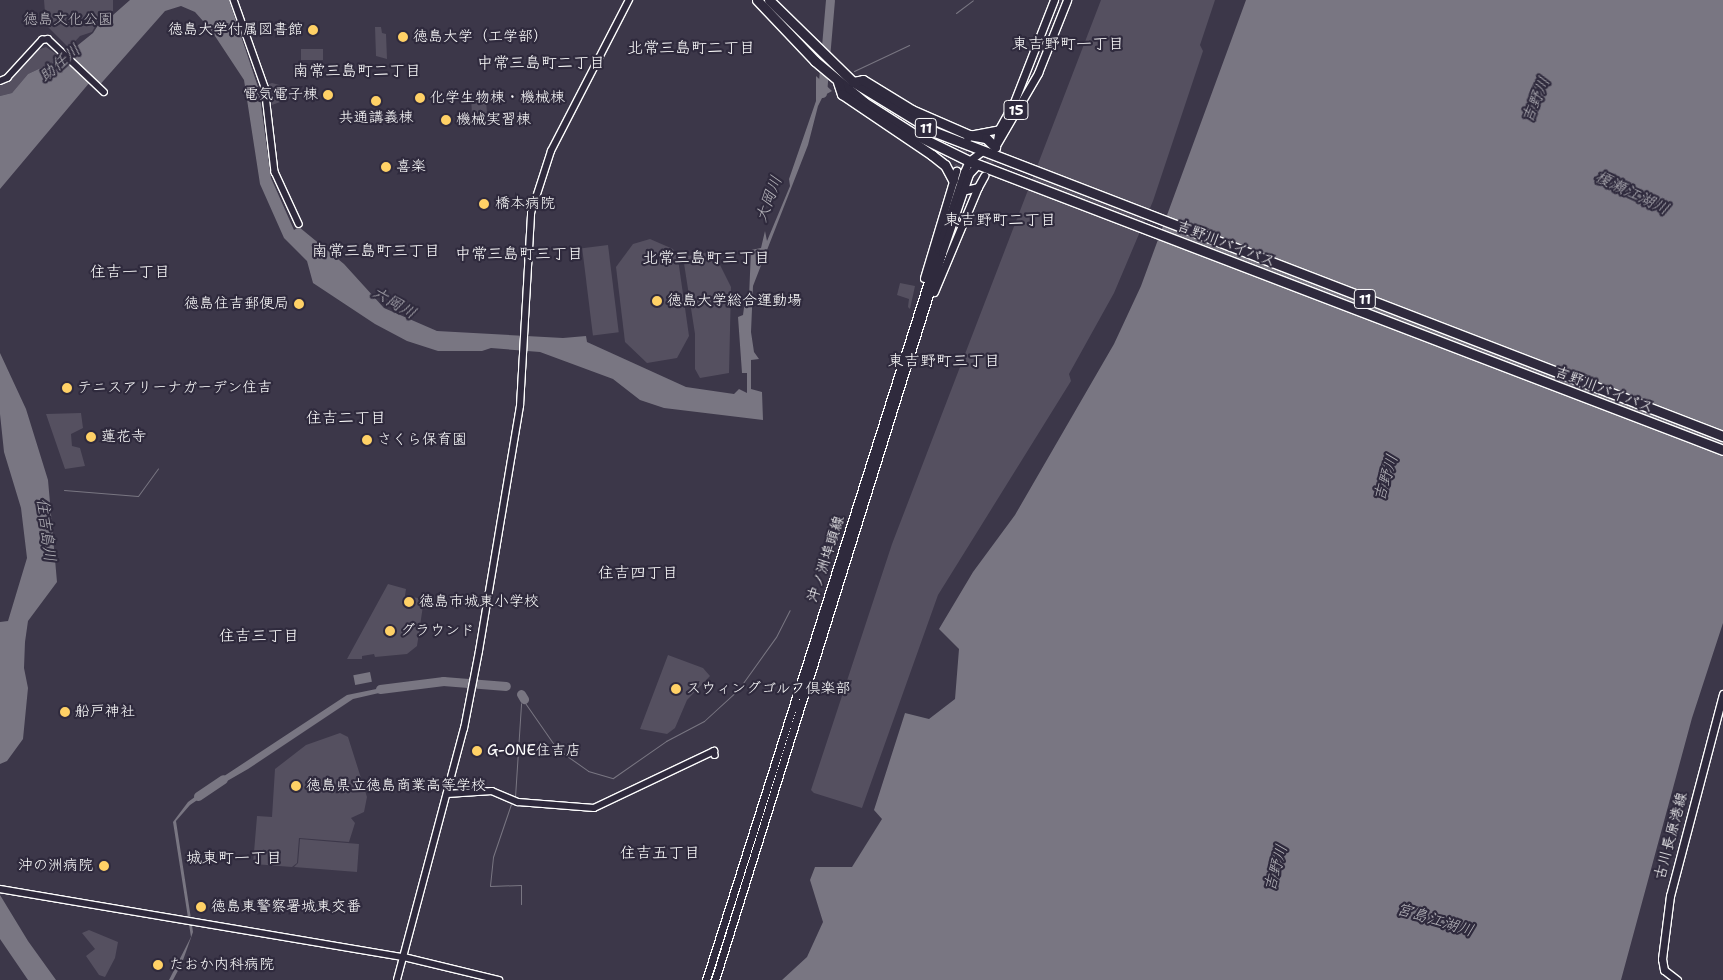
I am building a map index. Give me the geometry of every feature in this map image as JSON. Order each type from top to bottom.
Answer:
[{"type":"highway","name":"吉野川バイパス","points":[[757,0],[816,62],[838,82],[906,129],[974,162],[1723,450]]},
{"type":"highway","name":"吉野川バイパス","points":[[769,0],[817,50],[852,82],[920,125],[981,152],[1723,436]]},
{"type":"highway","points":[[852,82],[863,80],[912,110],[968,137],[986,138],[996,145]]},
{"type":"highway","points":[[838,82],[842,94],[945,165],[955,181]]},
{"type":"main road","name":"15","points":[[968,137],[999,129],[1014,102],[1054,0]]},
{"type":"main road","name":"15","points":[[996,145],[1038,72],[1067,0]]},
{"type":"main road","points":[[996,145],[999,129]]},
{"type":"main road","name":"沖ノ洲埠頭線","points":[[715,980],[969,174],[981,152]]},
{"type":"main road","name":"沖ノ洲埠頭線","points":[[706,980],[938,250],[974,162]]},
{"type":"main road","points":[[906,354],[923,282],[955,181],[956,171]]},
{"type":"main road","points":[[919,335],[984,176]]},
{"type":"main road","points":[[966,190],[978,187]]},
{"type":"main road","name":"古川長原港線","points":[[1677,980],[1664,970],[1662,959],[1671,904],[1670,896],[1723,694]]},
{"type":"street","points":[[234,0],[265,88],[275,172],[299,224]]},
{"type":"street","points":[[397,980],[447,794],[473,682],[520,406],[529,228],[539,182],[551,151],[629,0]]},
{"type":"street","points":[[0,81],[8,78],[42,40],[48,39],[104,92]]},
{"type":"street","points":[[447,794],[492,791],[518,802],[594,808],[714,751],[715,756]]},
{"type":"street","points":[[0,889],[404,957],[498,980]]},
{"type":"green space","name":"徳島文化公園","points":[[44,0],[113,0],[113,11],[100,17],[92,32],[80,36],[69,48],[46,25]]},
{"type":"green space","points":[[1101,0],[1215,0],[1200,45],[1203,51],[1153,201],[1114,293],[1069,374],[1071,381],[938,595],[862,808],[814,793],[811,790],[892,544]]},
{"type":"green space","points":[[375,27],[381,27],[382,33],[386,34],[387,59],[376,56]]},
{"type":"green space","points":[[46,47],[62,58],[28,74],[12,93],[0,96],[0,85],[9,82],[37,50]]},
{"type":"green space","points":[[301,49],[323,49],[323,60],[301,60]]},
{"type":"green space","points":[[272,83],[298,90],[299,95],[272,105],[269,84]]},
{"type":"green space","points":[[486,96],[487,113],[472,114],[471,97]]},
{"type":"green space","points":[[650,239],[673,249],[678,259],[689,336],[677,358],[647,363],[625,342],[616,267],[633,244]]},
{"type":"green space","points":[[608,245],[619,332],[593,336],[582,248]]},
{"type":"green space","points":[[710,252],[716,257],[731,287],[729,373],[700,378],[695,369],[695,334],[683,257]]},
{"type":"green space","points":[[900,283],[915,286],[910,309],[908,307],[909,299],[897,295]]},
{"type":"green space","points":[[81,413],[83,428],[71,434],[72,446],[80,448],[85,466],[65,469],[46,414]]},
{"type":"green space","name":"グラウンド","points":[[388,584],[406,589],[405,596],[424,599],[417,646],[407,654],[375,657],[374,654],[362,656],[362,659],[347,659]]},
{"type":"green space","name":"スウィングゴルフ倶楽部","points":[[668,655],[703,668],[710,676],[687,700],[675,728],[667,734],[640,729]]},
{"type":"green space","points":[[340,733],[348,737],[367,797],[364,812],[351,818],[355,823],[349,842],[299,838],[297,863],[292,867],[253,864],[257,816],[272,817],[275,769],[306,745]]},
{"type":"green space","points":[[300,839],[359,844],[357,872],[294,867],[298,863]]},
{"type":"green space","points":[[89,930],[118,942],[115,958],[105,977],[99,975],[86,956],[95,949],[82,933]]},
{"type":"water","name":"助任川","points":[[130,0],[229,0],[259,90],[271,178],[294,230],[299,227],[344,264],[384,308],[437,331],[563,338],[586,336],[587,342],[686,387],[734,394],[739,389],[747,393],[747,373],[742,373],[738,317],[743,315],[745,300],[749,297],[751,250],[761,248],[765,231],[767,241],[790,186],[789,179],[816,101],[816,76],[832,91],[823,96],[818,106],[808,145],[753,286],[751,332],[754,352],[759,359],[751,360],[751,389],[762,392],[763,420],[664,408],[640,400],[613,379],[540,352],[491,348],[482,351],[438,351],[407,341],[375,324],[313,283],[307,261],[284,238],[260,184],[244,80],[211,30],[195,12],[181,6],[165,11],[97,88],[90,82],[0,189],[0,96],[12,93],[28,74],[62,58],[93,33],[102,19],[113,15]]},
{"type":"water","points":[[1246,0],[1723,0],[1723,623],[1692,718],[1621,980],[782,980],[807,957],[823,922],[810,880],[815,867],[852,867],[882,819],[874,810],[905,713],[929,719],[955,699],[959,649],[939,629],[973,572],[1015,515],[1114,344],[1141,286]]},
{"type":"water","name":"住吉島川","points":[[0,353],[26,409],[48,480],[57,582],[28,621],[24,668],[28,688],[23,739],[7,761],[0,764],[0,622],[8,621],[27,558],[21,508],[4,452],[0,414]]},
{"type":"water","points":[[370,672],[372,682],[355,685],[353,675]]},
{"type":"water","points":[[391,686],[392,690],[353,699],[248,769],[215,788],[212,784],[347,695]]},
{"type":"water","points":[[207,788],[209,792],[190,805],[176,821],[193,932],[182,963],[173,980],[169,980],[191,937],[173,822],[188,802]]},
{"type":"water","points":[[0,895],[28,941],[56,980],[28,980],[0,939]]},
{"type":"pier","points":[[1165,216],[1722,430],[1719,439],[1161,225]]},
{"type":"waterway","name":"大岡川","points":[[822,93],[830,0]]},
{"type":"waterway","points":[[956,13],[973,0]]},
{"type":"waterway","points":[[854,71],[909,45]]},
{"type":"waterway","points":[[64,490],[138,496],[158,468]]},
{"type":"waterway","points":[[523,700],[557,749],[588,771],[613,778],[666,741],[704,721],[738,690],[776,637],[790,610]]},
{"type":"waterway","points":[[380,689],[443,681],[506,686]]},
{"type":"waterway","points":[[521,694],[524,699]]},
{"type":"waterway","points":[[515,797],[521,703]]},
{"type":"waterway","points":[[198,796],[223,779]]},
{"type":"waterway","points":[[511,804],[493,857],[490,886],[521,885],[521,904]]},
{"type":"tunnel","points":[[956,171],[967,140]]},
{"type":"tunnel","points":[[985,173],[994,150]]},
{"type":"place","name":"徳島大学付属図書館","points":[[313,30]]},
{"type":"place","name":"徳島大学（工学部）","points":[[403,37]]},
{"type":"place","name":"電気電子棟","points":[[328,95]]},
{"type":"place","name":"化学生物棟・機械棟","points":[[420,98]]},
{"type":"place","name":"共通講義棟","points":[[376,101]]},
{"type":"place","name":"機械実習棟","points":[[446,120]]},
{"type":"place","name":"喜楽","points":[[386,167]]},
{"type":"place","name":"橋本病院","points":[[484,204]]},
{"type":"place","name":"徳島大学総合運動場","points":[[657,301]]},
{"type":"place","name":"徳島住吉郵便局","points":[[299,304]]},
{"type":"place","name":"テニスアリーナガーデン住吉","points":[[67,388]]},
{"type":"place","name":"蓮花寺","points":[[91,437]]},
{"type":"place","name":"さくら保育園","points":[[367,440]]},
{"type":"place","name":"徳島市城東小学校","points":[[409,602]]},
{"type":"place","name":"グラウンド","points":[[390,631]]},
{"type":"place","name":"スウィングゴルフ倶楽部","points":[[676,689]]},
{"type":"place","name":"船戸神社","points":[[65,712]]},
{"type":"place","name":"G-ONE住吉店","points":[[477,751]]},
{"type":"place","name":"徳島県立徳島商業高等学校","points":[[296,786]]},
{"type":"place","name":"沖の洲病院","points":[[104,866]]},
{"type":"place","name":"徳島東警察署城東交番","points":[[201,907]]},
{"type":"place","name":"たおか内科病院","points":[[158,965]]},
{"type":"district","name":"東吉野町一丁目","points":[[1068,44]]},
{"type":"district","name":"北常三島町二丁目","points":[[691,48]]},
{"type":"district","name":"中常三島町二丁目","points":[[541,63]]},
{"type":"district","name":"南常三島町二丁目","points":[[357,71]]},
{"type":"district","name":"東吉野町二丁目","points":[[1000,220]]},
{"type":"district","name":"南常三島町三丁目","points":[[376,251]]},
{"type":"district","name":"中常三島町三丁目","points":[[519,254]]},
{"type":"district","name":"北常三島町三丁目","points":[[706,258]]},
{"type":"district","name":"住吉一丁目","points":[[130,272]]},
{"type":"district","name":"東吉野町三丁目","points":[[944,361]]},
{"type":"district","name":"住吉二丁目","points":[[346,418]]},
{"type":"district","name":"住吉四丁目","points":[[638,573]]},
{"type":"district","name":"住吉三丁目","points":[[259,636]]},
{"type":"district","name":"住吉五丁目","points":[[660,853]]},
{"type":"district","name":"城東町一丁目","points":[[234,858]]},
{"type":"water label","name":"吉野川","points":[[1536,100]]},
{"type":"water label","name":"榎瀬江湖川","points":[[1632,193]]},
{"type":"water label","name":"六岡川","points":[[394,303]]},
{"type":"water label","name":"吉野川","points":[[1386,478]]},
{"type":"water label","name":"吉野川","points":[[1276,868]]},
{"type":"water label","name":"宮島江湖川","points":[[1435,920]]}]
